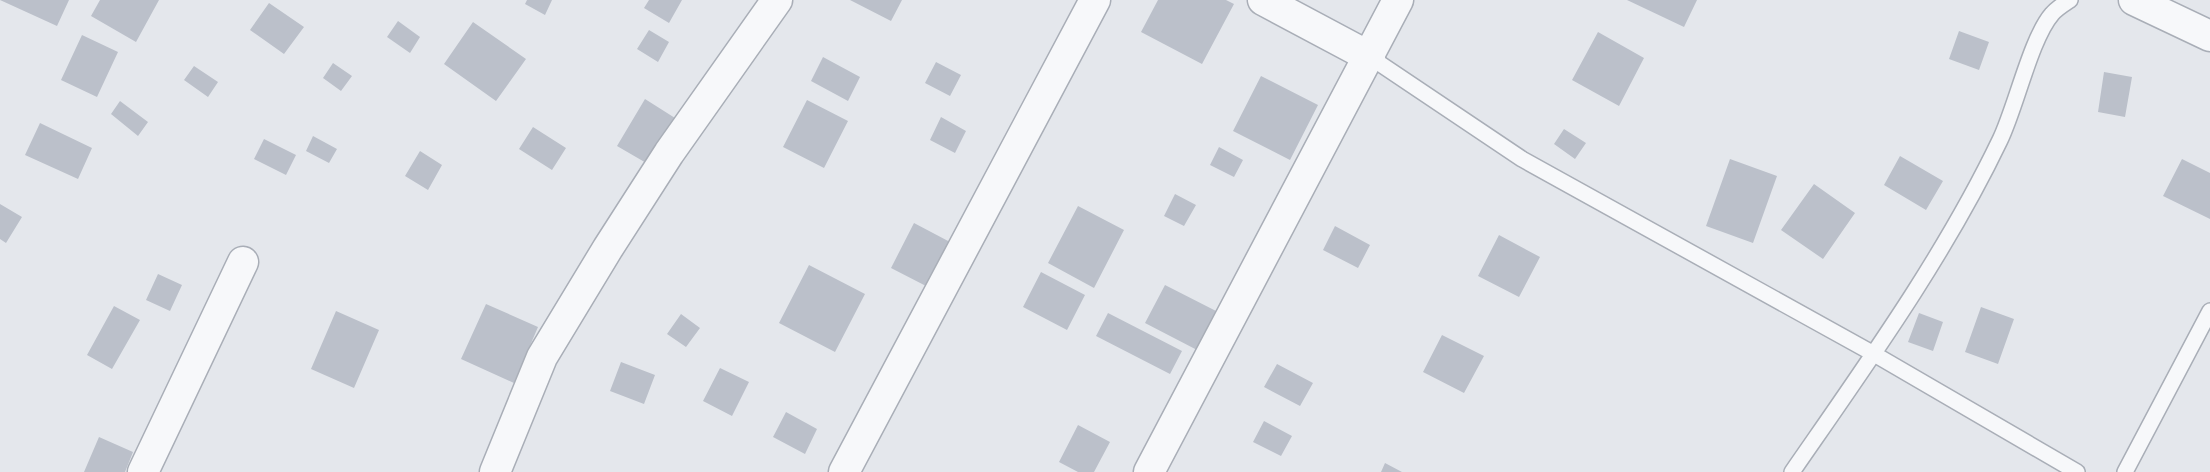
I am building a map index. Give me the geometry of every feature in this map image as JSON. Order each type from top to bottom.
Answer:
[{"type":"street","points":[[495,472],[543,357],[554,337],[669,153],[777,0]]},
{"type":"street","points":[[844,472],[1095,0]]},
{"type":"street","points":[[1263,0],[1370,57]]},
{"type":"street","points":[[1149,472],[1370,57],[1398,0]]},
{"type":"street","points":[[2134,0],[2210,36]]},
{"type":"street","points":[[143,472],[243,262]]},
{"type":"lane","points":[[1792,472],[1874,354],[1978,186],[2002,136],[2040,32],[2051,15],[2070,0]]},
{"type":"lane","points":[[1370,57],[1522,159],[1874,354],[2077,472]]},
{"type":"lane","points":[[2125,472],[2210,310]]},
{"type":"building","points":[[0,0],[69,0],[57,26]]},
{"type":"building","points":[[100,0],[159,0],[136,42],[91,16]]},
{"type":"building","points":[[527,0],[552,0],[545,15],[525,4]]},
{"type":"building","points":[[649,0],[682,0],[669,23],[644,8]]},
{"type":"building","points":[[850,0],[902,0],[891,21]]},
{"type":"building","points":[[1158,0],[1226,0],[1234,4],[1202,64],[1141,32]]},
{"type":"building","points":[[1627,0],[1697,0],[1684,27]]},
{"type":"building","points":[[269,3],[304,27],[284,54],[250,30]]},
{"type":"building","points":[[398,21],[420,37],[410,53],[387,37]]},
{"type":"building","points":[[473,22],[526,59],[496,101],[444,64]]},
{"type":"building","points":[[649,30],[669,42],[658,62],[637,49]]},
{"type":"building","points":[[1959,31],[1989,42],[1979,70],[1949,59]]},
{"type":"building","points":[[1598,32],[1644,58],[1619,106],[1572,80]]},
{"type":"building","points":[[82,35],[118,52],[97,97],[61,80]]},
{"type":"building","points":[[823,57],[860,77],[848,101],[811,81]]},
{"type":"building","points":[[936,62],[961,75],[950,96],[925,83]]},
{"type":"building","points":[[333,63],[352,76],[341,91],[323,78]]},
{"type":"building","points":[[194,66],[218,82],[208,97],[184,80]]},
{"type":"building","points":[[2104,72],[2132,77],[2125,117],[2098,112]]},
{"type":"building","points":[[1261,76],[1318,105],[1290,160],[1233,131]]},
{"type":"building","points":[[645,99],[675,118],[648,164],[617,146]]},
{"type":"building","points":[[807,100],[848,121],[824,168],[783,147]]},
{"type":"building","points":[[120,101],[148,122],[138,136],[111,114]]},
{"type":"building","points":[[941,117],[966,131],[955,153],[930,140]]},
{"type":"building","points":[[40,123],[92,148],[78,179],[25,155]]},
{"type":"building","points":[[533,127],[566,148],[552,170],[519,149]]},
{"type":"building","points":[[1564,129],[1586,143],[1575,159],[1554,144]]},
{"type":"building","points":[[313,136],[337,149],[329,163],[306,151]]},
{"type":"building","points":[[264,139],[296,155],[286,175],[254,159]]},
{"type":"building","points":[[1219,147],[1243,160],[1234,177],[1210,165]]},
{"type":"building","points":[[420,151],[442,165],[428,190],[405,176]]},
{"type":"building","points":[[1900,156],[1943,181],[1926,210],[1884,185]]},
{"type":"building","points":[[1730,159],[1777,176],[1753,243],[1706,226]]},
{"type":"building","points":[[2182,159],[2210,173],[2210,219],[2163,196]]},
{"type":"building","points":[[1814,184],[1855,213],[1823,259],[1781,230]]},
{"type":"building","points":[[1175,194],[1196,205],[1184,226],[1164,216]]},
{"type":"building","points":[[0,204],[22,217],[6,243],[0,239]]},
{"type":"building","points":[[1078,206],[1124,230],[1094,288],[1048,263]]},
{"type":"building","points":[[914,223],[950,242],[926,286],[891,268]]},
{"type":"building","points":[[1335,226],[1370,245],[1358,268],[1323,250]]},
{"type":"building","points":[[1499,235],[1540,257],[1519,297],[1478,276]]},
{"type":"building","points":[[809,265],[865,294],[835,352],[779,323]]},
{"type":"building","points":[[1041,272],[1085,295],[1067,330],[1023,307]]},
{"type":"building","points":[[158,274],[182,285],[170,311],[146,300]]},
{"type":"building","points":[[1165,285],[1218,312],[1199,351],[1145,323]]},
{"type":"building","points":[[486,304],[538,327],[514,383],[461,359]]},
{"type":"building","points":[[114,306],[140,320],[112,369],[87,355]]},
{"type":"building","points":[[1981,307],[2014,319],[1998,364],[1965,352]]},
{"type":"building","points":[[336,311],[379,330],[354,388],[311,369]]},
{"type":"building","points":[[1108,313],[1182,351],[1170,374],[1096,336]]},
{"type":"building","points":[[1919,313],[1943,322],[1933,351],[1908,342]]},
{"type":"building","points":[[681,314],[700,328],[686,347],[667,334]]},
{"type":"building","points":[[1442,335],[1484,356],[1464,393],[1423,372]]},
{"type":"building","points":[[621,362],[655,375],[644,404],[610,391]]},
{"type":"building","points":[[1277,364],[1313,383],[1300,406],[1264,387]]},
{"type":"building","points":[[720,368],[749,382],[732,416],[703,401]]},
{"type":"building","points":[[786,412],[817,429],[805,454],[773,437]]},
{"type":"building","points":[[1264,421],[1292,436],[1281,456],[1253,442]]},
{"type":"building","points":[[1078,425],[1110,442],[1094,472],[1078,472],[1059,462]]},
{"type":"building","points":[[99,437],[133,452],[125,472],[84,472]]},
{"type":"building","points":[[1385,463],[1402,472],[1381,472]]}]
